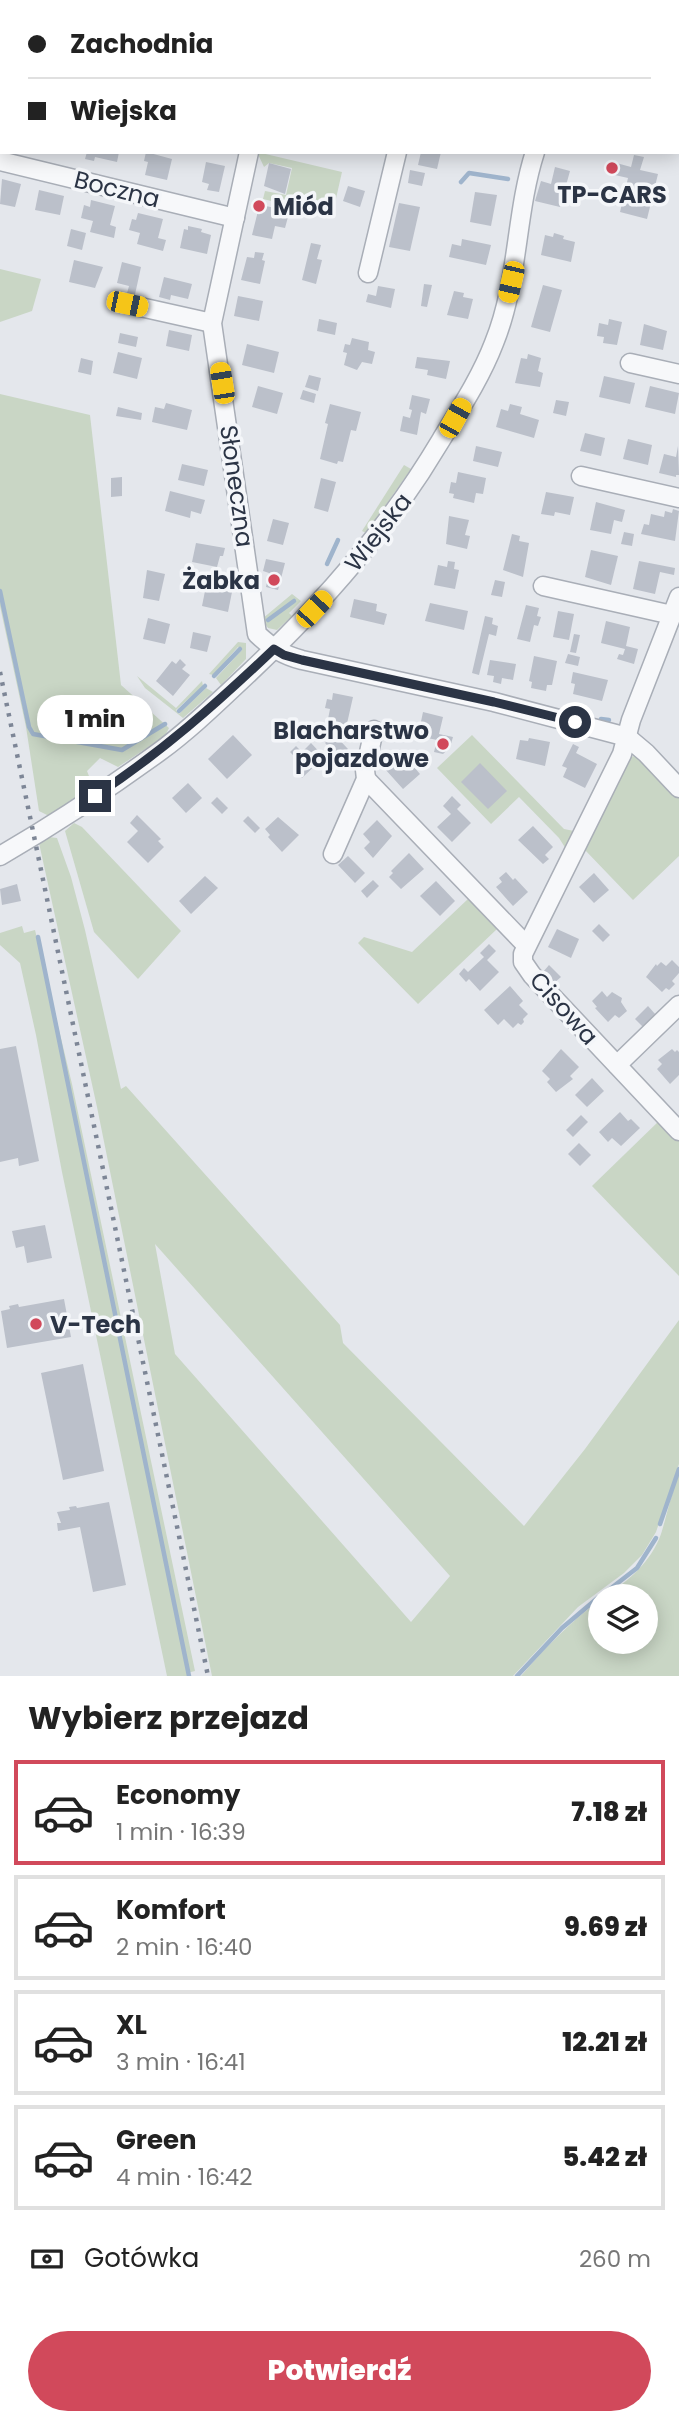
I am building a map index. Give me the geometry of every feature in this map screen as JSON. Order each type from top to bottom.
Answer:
[{"type":"street","name":"Słoneczna","points":[[249,154],[212,323],[257,634],[274,649]]},
{"type":"street","points":[[368,273],[397,154]]},
{"type":"street","name":"Wiejska","points":[[0,856],[160,752],[274,649],[330,592],[388,522],[432,457],[494,344],[505,308],[525,188],[534,154]]},
{"type":"street","name":"Boczna","points":[[0,161],[235,218]]},
{"type":"street","points":[[127,304],[212,323]]},
{"type":"street","points":[[630,363],[679,374]]},
{"type":"street","points":[[581,476],[679,498]]},
{"type":"street","points":[[543,586],[672,615]]},
{"type":"street","points":[[366,779],[526,945],[622,754],[672,636],[672,615],[679,597]]},
{"type":"street","points":[[274,649],[302,660],[494,702],[627,737],[638,744],[679,788]]},
{"type":"street","points":[[333,854],[366,779],[365,770],[374,730]]},
{"type":"street","name":"Cisowa","points":[[526,945],[523,962],[532,975],[679,1131]]},
{"type":"street","name":"Cisowa","points":[[617,1065],[679,1005]]},
{"type":"green space","points":[[258,154],[342,172],[332,216],[263,199],[265,191],[286,195],[292,168],[269,163],[264,167]]},
{"type":"green space","points":[[0,269],[41,279],[32,311],[0,322]]},
{"type":"green space","points":[[0,394],[90,415],[121,685],[169,728],[165,736],[118,767],[100,758],[87,771],[94,789],[51,817],[39,811],[26,727],[0,606]]},
{"type":"green space","points":[[404,465],[411,469],[366,533],[362,531]]},
{"type":"green space","points":[[292,594],[301,601],[289,613],[292,616],[277,630],[268,628],[262,619]]},
{"type":"green space","points":[[238,642],[246,643],[246,659],[221,685],[216,678],[242,650],[238,647],[213,675],[209,674]]},
{"type":"green space","points":[[137,676],[176,708],[202,681],[203,686],[176,710],[179,714],[206,688],[213,692],[183,718],[145,688]]},
{"type":"green space","points":[[472,735],[564,829],[574,831],[566,849],[559,838],[519,797],[491,824],[437,768]]},
{"type":"green space","points":[[630,757],[642,758],[679,798],[679,856],[633,900],[585,850],[599,822],[596,820]]},
{"type":"green space","points":[[74,823],[82,827],[181,931],[138,979],[94,932],[65,831]]},
{"type":"green space","points":[[49,837],[57,838],[71,877],[121,1089],[126,1086],[340,1325],[343,1343],[524,1526],[585,1449],[679,1320],[679,1464],[656,1532],[642,1555],[609,1584],[588,1584],[588,1600],[513,1676],[212,1676],[97,1107],[39,843]],"holes":[[[155,1244],[450,1576],[411,1622],[175,1354]]]},
{"type":"green space","points":[[468,899],[497,929],[418,1004],[358,943],[364,937],[412,952]]},
{"type":"green space","points":[[22,926],[24,933],[35,930],[72,1084],[195,1671],[187,1673],[187,1676],[167,1676],[20,963],[0,945],[0,933]]},
{"type":"green space","points":[[661,1119],[679,1138],[679,1276],[592,1186]]},
{"type":"green space","points":[[679,1475],[679,1676],[521,1676],[559,1635],[588,1610],[588,1654],[658,1654],[658,1584],[622,1584],[645,1562],[657,1544]]},
{"type":"building","points":[[86,154],[119,154],[117,162],[95,157],[94,161],[85,159]]},
{"type":"building","points":[[146,154],[172,159],[167,180],[145,175],[148,162],[144,161]]},
{"type":"building","points":[[421,154],[441,154],[437,169],[418,165]]},
{"type":"building","points":[[634,155],[644,157],[640,170],[658,174],[647,219],[620,212],[628,178],[606,173],[609,161],[631,167]]},
{"type":"building","points":[[206,162],[225,166],[219,192],[207,190],[209,184],[202,182]]},
{"type":"building","points":[[269,163],[291,169],[285,194],[264,186]]},
{"type":"building","points":[[555,167],[570,171],[565,189],[571,191],[568,202],[561,200],[560,207],[535,201],[541,181],[551,184]]},
{"type":"building","points":[[410,170],[425,173],[422,186],[408,183]]},
{"type":"building","points":[[2,179],[21,184],[15,207],[0,204]]},
{"type":"building","points":[[348,186],[365,191],[360,207],[343,201]]},
{"type":"building","points":[[39,190],[64,196],[60,215],[35,210]]},
{"type":"building","points":[[475,192],[497,195],[491,226],[470,222]]},
{"type":"building","points":[[91,200],[115,206],[110,225],[116,227],[114,238],[90,232],[93,221],[81,218],[84,205],[90,207]]},
{"type":"building","points":[[399,203],[420,207],[410,251],[389,247]]},
{"type":"building","points":[[266,206],[275,208],[274,214],[288,217],[285,228],[275,226],[272,239],[252,235],[259,207],[265,209]]},
{"type":"building","points":[[138,213],[163,219],[158,238],[166,240],[163,251],[137,244],[140,233],[129,230],[132,219],[136,220]]},
{"type":"building","points":[[188,226],[202,229],[201,232],[211,235],[207,254],[180,248],[184,229],[188,230]]},
{"type":"building","points":[[71,229],[86,233],[82,250],[67,246]]},
{"type":"building","points":[[554,233],[575,242],[571,262],[541,255],[545,235],[553,237]]},
{"type":"building","points":[[462,239],[491,245],[486,265],[449,257],[452,244],[461,246]]},
{"type":"building","points":[[311,243],[321,245],[317,259],[322,260],[316,284],[302,280]]},
{"type":"building","points":[[255,252],[264,253],[260,284],[241,280],[247,257],[254,258]]},
{"type":"building","points":[[74,260],[103,267],[95,288],[69,282]]},
{"type":"building","points":[[122,262],[141,267],[134,299],[126,297],[129,286],[117,283]]},
{"type":"building","points":[[164,277],[192,284],[188,299],[171,295],[170,300],[159,297]]},
{"type":"building","points":[[424,284],[432,285],[427,307],[421,306]]},
{"type":"building","points":[[543,285],[562,290],[550,332],[531,327]]},
{"type":"building","points":[[378,286],[395,289],[391,308],[366,302],[368,294],[376,296]]},
{"type":"building","points":[[454,291],[473,299],[468,319],[447,315]]},
{"type":"building","points":[[238,296],[263,301],[259,321],[234,316]]},
{"type":"building","points":[[319,319],[337,323],[335,335],[317,331]]},
{"type":"building","points":[[609,319],[622,322],[617,345],[603,343],[604,337],[597,336],[599,323],[608,325]]},
{"type":"building","points":[[644,324],[667,331],[663,350],[640,345]]},
{"type":"building","points":[[169,330],[192,335],[189,351],[166,346]]},
{"type":"building","points":[[120,333],[138,337],[136,347],[118,343]]},
{"type":"building","points":[[352,338],[369,342],[368,350],[375,352],[372,364],[362,362],[357,370],[344,365],[347,353],[343,352],[345,344],[350,345]]},
{"type":"building","points":[[247,344],[279,352],[274,373],[242,365]]},
{"type":"building","points":[[118,352],[142,358],[137,379],[113,373]]},
{"type":"building","points":[[528,354],[541,358],[538,371],[543,373],[540,387],[515,383],[521,358],[527,359]]},
{"type":"building","points":[[417,357],[450,361],[446,379],[427,375],[428,370],[415,368]]},
{"type":"building","points":[[81,358],[93,361],[91,375],[78,372]]},
{"type":"building","points":[[309,375],[321,378],[318,391],[305,387]]},
{"type":"building","points":[[604,376],[635,383],[630,404],[599,397]]},
{"type":"building","points":[[258,386],[283,393],[277,414],[252,407]]},
{"type":"building","points":[[650,386],[679,393],[675,414],[645,407]]},
{"type":"building","points":[[303,390],[316,394],[314,403],[300,399]]},
{"type":"building","points":[[412,395],[430,399],[426,414],[421,412],[417,435],[400,431],[403,416],[410,418]]},
{"type":"building","points":[[556,400],[569,402],[566,416],[553,413]]},
{"type":"building","points":[[166,403],[192,410],[187,430],[152,422],[155,407],[164,409]]},
{"type":"building","points":[[330,404],[361,412],[356,431],[351,430],[343,462],[338,461],[337,464],[320,459]]},
{"type":"building","points":[[510,404],[522,407],[520,414],[539,420],[534,438],[496,427],[501,409],[508,411]]},
{"type":"building","points":[[118,407],[142,413],[141,420],[116,416]]},
{"type":"building","points":[[585,433],[605,438],[601,456],[580,451]]},
{"type":"building","points":[[628,439],[652,445],[648,465],[623,459]]},
{"type":"building","points":[[476,446],[502,452],[498,467],[473,461]]},
{"type":"building","points":[[678,446],[679,475],[676,477],[659,473],[664,454],[676,457]]},
{"type":"building","points":[[182,464],[208,470],[204,486],[178,480]]},
{"type":"building","points":[[458,472],[486,478],[483,494],[476,493],[474,503],[453,498],[454,494],[449,493],[451,482],[456,483]]},
{"type":"building","points":[[122,477],[122,496],[111,497],[111,478]]},
{"type":"building","points":[[321,478],[336,482],[328,512],[314,508]]},
{"type":"building","points":[[170,491],[205,500],[201,514],[191,511],[190,518],[165,511]]},
{"type":"building","points":[[546,492],[574,497],[570,515],[555,512],[554,516],[541,514]]},
{"type":"building","points":[[596,502],[625,510],[622,522],[614,520],[611,534],[590,530]]},
{"type":"building","points":[[673,509],[679,511],[675,541],[641,534],[644,524],[649,525],[651,514],[664,517],[665,511],[672,513]]},
{"type":"building","points":[[449,516],[469,520],[465,535],[470,536],[467,549],[446,544]]},
{"type":"building","points":[[273,519],[289,523],[283,545],[267,541]]},
{"type":"building","points":[[624,532],[634,534],[632,546],[621,544]]},
{"type":"building","points":[[512,534],[520,536],[519,541],[529,543],[523,577],[503,570]]},
{"type":"building","points":[[196,543],[225,548],[217,567],[192,562]]},
{"type":"building","points":[[591,550],[618,556],[611,585],[585,577]]},
{"type":"building","name":"Żabka","points":[[266,559],[285,563],[278,590],[266,587],[269,573],[263,571]]},
{"type":"building","points":[[448,561],[455,562],[454,569],[459,570],[455,589],[434,585],[438,565],[447,567]]},
{"type":"building","points":[[639,561],[675,568],[674,575],[660,572],[655,594],[633,589]]},
{"type":"building","points":[[147,570],[165,574],[159,601],[143,598]]},
{"type":"building","points":[[495,580],[505,582],[502,597],[491,595]]},
{"type":"building","points":[[206,586],[232,592],[228,612],[202,606]]},
{"type":"building","points":[[354,599],[377,604],[376,611],[387,614],[384,625],[350,617]]},
{"type":"building","points":[[430,603],[468,611],[464,630],[425,621]]},
{"type":"building","points":[[526,605],[539,608],[537,616],[541,617],[538,626],[534,625],[530,642],[517,639]]},
{"type":"building","points":[[558,611],[574,614],[569,640],[553,637]]},
{"type":"building","points":[[485,616],[493,618],[492,624],[498,626],[496,636],[489,634],[479,675],[472,673]]},
{"type":"building","points":[[148,618],[170,624],[165,644],[143,639]]},
{"type":"building","points":[[606,621],[630,627],[626,646],[638,649],[634,664],[617,659],[619,654],[623,655],[625,649],[601,643]]},
{"type":"building","points":[[193,632],[211,636],[207,652],[190,648]]},
{"type":"building","points":[[574,634],[580,635],[576,653],[570,652]]},
{"type":"building","points":[[568,654],[580,657],[578,666],[565,663]]},
{"type":"building","points":[[534,656],[557,661],[552,685],[547,685],[546,691],[531,688],[532,682],[529,681]]},
{"type":"building","points":[[180,659],[186,665],[182,669],[190,675],[173,696],[156,681],[172,661],[176,664]]},
{"type":"building","points":[[490,660],[516,664],[513,680],[502,678],[501,684],[493,682],[494,676],[487,675]]},
{"type":"building","points":[[573,672],[608,680],[602,701],[573,694]]},
{"type":"building","points":[[333,693],[353,697],[346,728],[327,724],[330,709],[325,708],[327,699],[332,700]]},
{"type":"building","points":[[423,712],[443,717],[439,734],[453,737],[450,747],[443,754],[434,752],[437,740],[418,736]]},
{"type":"building","points":[[334,734],[348,749],[339,757],[325,743]]},
{"type":"building","points":[[233,735],[252,755],[227,779],[208,759]]},
{"type":"building","points":[[529,738],[550,742],[545,766],[516,759],[520,740],[528,741]]},
{"type":"building","points":[[311,743],[324,757],[302,778],[294,770],[301,763],[290,752],[296,746],[302,752]]},
{"type":"building","points":[[573,744],[579,747],[576,753],[597,764],[585,788],[563,777],[567,768],[562,766]]},
{"type":"building","points":[[395,753],[398,757],[402,753],[420,774],[403,789],[385,769],[392,763],[388,759]]},
{"type":"building","points":[[480,763],[507,791],[488,809],[461,782]]},
{"type":"building","points":[[188,783],[202,798],[186,813],[172,798]]},
{"type":"building","points":[[452,796],[461,805],[457,809],[471,823],[452,842],[437,827],[451,814],[443,806]]},
{"type":"building","points":[[217,797],[228,808],[222,814],[211,803]]},
{"type":"building","points":[[137,815],[161,839],[158,841],[164,847],[148,863],[127,842],[138,831],[130,823]]},
{"type":"building","points":[[248,816],[260,828],[255,833],[243,821]]},
{"type":"building","points":[[278,817],[299,835],[282,852],[268,837],[270,835],[265,829]]},
{"type":"building","points":[[377,820],[392,836],[373,858],[364,848],[370,842],[363,834]]},
{"type":"building","points":[[533,826],[553,847],[545,855],[549,859],[543,864],[518,840]]},
{"type":"building","points":[[409,853],[424,869],[401,889],[389,877],[393,873],[391,871]]},
{"type":"building","points":[[348,856],[365,873],[355,883],[338,865]]},
{"type":"building","points":[[506,872],[528,892],[513,906],[496,887],[502,882],[499,878]]},
{"type":"building","points":[[594,873],[609,890],[594,903],[579,887]]},
{"type":"building","points":[[205,876],[218,888],[191,914],[179,901]]},
{"type":"building","points":[[373,880],[379,886],[367,898],[361,891]]},
{"type":"building","points":[[436,881],[455,901],[440,916],[420,896]]},
{"type":"building","points":[[17,884],[21,901],[2,905],[0,889]]},
{"type":"building","points":[[599,924],[610,935],[603,942],[592,931]]},
{"type":"building","points":[[557,929],[579,939],[571,958],[548,947]]},
{"type":"building","points":[[489,944],[496,951],[487,960],[499,972],[480,991],[469,979],[466,982],[459,974],[464,968],[468,972],[484,957],[480,953]]},
{"type":"building","points":[[672,960],[679,967],[679,973],[672,981],[675,984],[662,992],[646,977],[656,964],[657,966],[661,962],[666,966]]},
{"type":"building","points":[[549,965],[561,977],[554,983],[543,972]]},
{"type":"building","points":[[510,986],[523,1001],[519,1005],[528,1014],[521,1025],[518,1023],[513,1028],[504,1019],[498,1025],[484,1010]]},
{"type":"building","points":[[602,991],[607,997],[612,992],[622,998],[621,1002],[627,1011],[619,1018],[615,1015],[608,1022],[592,1001]]},
{"type":"building","points":[[648,1006],[656,1015],[643,1027],[635,1019]]},
{"type":"building","points":[[16,1046],[39,1161],[19,1166],[18,1158],[0,1162],[0,1049]]},
{"type":"building","points":[[561,1049],[579,1067],[570,1076],[573,1079],[556,1092],[547,1082],[550,1079],[542,1071]]},
{"type":"building","points":[[672,1049],[679,1052],[679,1075],[670,1084],[657,1069],[662,1064],[658,1060]]},
{"type":"building","points":[[592,1078],[604,1091],[587,1107],[575,1095]]},
{"type":"building","points":[[620,1112],[640,1128],[621,1146],[612,1138],[608,1142],[599,1132]]},
{"type":"building","points":[[581,1115],[588,1122],[573,1137],[566,1130]]},
{"type":"building","points":[[579,1143],[591,1155],[580,1166],[568,1154]]},
{"type":"building","points":[[45,1225],[52,1258],[27,1263],[24,1246],[16,1248],[12,1231]]},
{"type":"building","name":"V-Tech","points":[[64,1299],[71,1337],[7,1348],[1,1311],[18,1304],[19,1307]]},
{"type":"building","points":[[83,1364],[104,1471],[63,1480],[41,1373]]},
{"type":"building","points":[[109,1502],[126,1585],[93,1592],[80,1527],[58,1531],[57,1523],[61,1523],[57,1512],[70,1510],[69,1507]]},
{"type":"waterway","points":[[461,182],[469,173],[508,179]]},
{"type":"waterway","points":[[327,564],[338,540]]},
{"type":"waterway","points":[[0,591],[29,727],[33,734],[122,750],[165,724]]},
{"type":"waterway","points":[[268,620],[294,601]]},
{"type":"waterway","points":[[214,676],[240,649]]},
{"type":"waterway","points":[[179,711],[205,686]]},
{"type":"waterway","points":[[571,712],[590,716]]},
{"type":"waterway","points":[[601,719],[609,720]]},
{"type":"waterway","points":[[38,937],[189,1676]]},
{"type":"waterway","points":[[660,1524],[679,1469]]},
{"type":"waterway","points":[[616,1584],[637,1568],[656,1538]]},
{"type":"waterway","points":[[517,1676],[562,1628],[588,1606]]},
{"type":"railway","points":[[0,672],[208,1676]]},
{"type":"place","name":"TP-CARS","points":[[612,168]]},
{"type":"place","name":"Miód","points":[[259,206]]},
{"type":"place","name":"Żabka","points":[[274,580]]},
{"type":"place","name":"Blacharstwo pojazdowe","points":[[443,744]]},
{"type":"place","name":"V-Tech","points":[[36,1324]]},
{"type":"route","points":[[95,796],[160,752],[274,649],[302,660],[575,722]]}]
